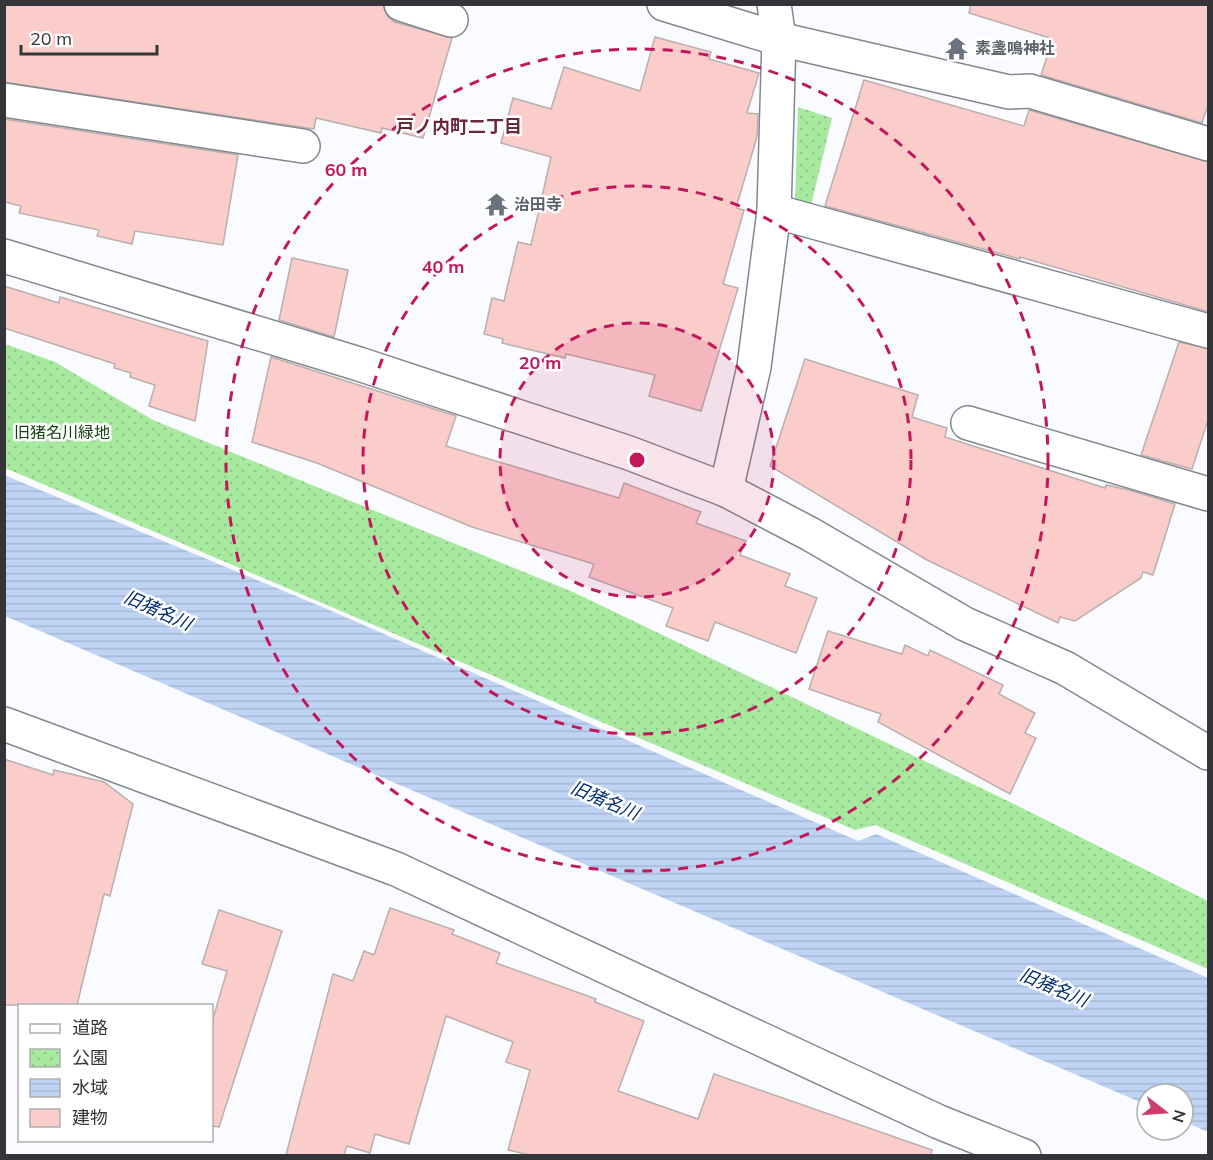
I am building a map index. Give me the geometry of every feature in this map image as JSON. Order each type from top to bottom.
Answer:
[{"type":"street","points":[[401,4],[451,20]]},
{"type":"street","points":[[664,4],[779,39],[1009,92],[1030,91],[1209,144]]},
{"type":"street","points":[[726,490],[754,367],[774,211],[779,39],[774,4]]},
{"type":"street","points":[[4,100],[303,146]]},
{"type":"street","points":[[774,211],[1209,331]]},
{"type":"street","points":[[4,256],[359,364],[629,453],[726,490],[810,534],[965,624],[1065,668],[1209,753]]},
{"type":"street","points":[[968,423],[1209,494]]},
{"type":"street","points":[[4,724],[396,869],[939,1122],[1024,1155]]},
{"type":"green space","points":[[798,107],[832,118],[810,210],[795,205]]},
{"type":"green space","name":"旧猪名川緑地","points":[[5,344],[55,362],[153,420],[573,592],[1012,803],[1208,901],[1208,969],[875,825],[855,830],[5,468]]},
{"type":"water","name":"旧猪名川","points":[[4,475],[320,606],[858,841],[876,834],[1208,978],[1208,1132],[1195,1126],[1195,1082],[1135,1082],[1135,1100],[5,616]]},
{"type":"building","points":[[4,4],[383,4],[387,16],[395,22],[452,38],[423,138],[382,128],[381,133],[316,118],[314,129],[4,82]]},
{"type":"building","points":[[971,4],[1209,4],[1209,102],[1202,123],[1041,75],[1053,39],[969,13]]},
{"type":"building","points":[[655,37],[711,52],[709,59],[759,73],[747,113],[758,114],[757,137],[736,208],[744,210],[723,284],[738,288],[701,411],[649,396],[655,375],[566,354],[565,358],[502,343],[503,339],[484,334],[492,298],[504,301],[518,242],[531,245],[551,157],[501,143],[513,98],[551,109],[564,67],[640,91]]},
{"type":"building","points":[[864,80],[1024,126],[1029,110],[1209,162],[1209,312],[1020,257],[1020,259],[825,206]]},
{"type":"building","points":[[4,119],[238,155],[223,245],[135,231],[132,244],[97,236],[99,230],[19,213],[21,206],[4,202]]},
{"type":"building","points":[[292,258],[348,270],[334,337],[279,320]]},
{"type":"building","points":[[4,286],[59,303],[60,297],[208,341],[195,421],[149,406],[155,385],[130,377],[131,373],[114,368],[115,364],[4,328]]},
{"type":"building","points":[[1179,342],[1209,349],[1209,417],[1192,469],[1141,455]]},
{"type":"building","points":[[271,357],[456,416],[446,446],[619,498],[624,483],[701,512],[696,523],[746,541],[740,555],[790,574],[785,586],[817,598],[796,653],[715,622],[708,641],[666,626],[673,608],[589,577],[594,564],[472,527],[317,463],[252,442]]},
{"type":"building","points":[[805,359],[918,395],[912,417],[947,428],[945,437],[1105,488],[1106,485],[1129,490],[1175,504],[1153,575],[1143,572],[1141,578],[1075,621],[1060,617],[1058,623],[927,560],[770,466]]},
{"type":"building","points":[[828,631],[902,654],[905,645],[928,656],[930,650],[1003,685],[999,694],[1035,713],[1025,733],[1036,738],[1010,794],[878,722],[881,714],[809,689]]},
{"type":"building","points":[[4,759],[53,775],[54,770],[104,782],[133,804],[110,896],[104,894],[77,1004],[4,1005]]},
{"type":"building","points":[[390,908],[454,930],[452,934],[500,953],[496,963],[596,999],[595,1002],[644,1021],[618,1091],[698,1119],[714,1074],[932,1150],[931,1155],[530,1155],[508,1150],[530,1070],[506,1062],[513,1042],[446,1016],[409,1144],[375,1134],[370,1153],[347,1146],[344,1155],[286,1155],[333,974],[353,981],[364,951],[374,955]]},
{"type":"building","points":[[219,910],[282,931],[219,1127],[213,1126],[213,1019],[227,971],[202,964]]},
{"type":"place","name":"素盞鳴神社","points":[[957,48]]},
{"type":"place","name":"治田寺","points":[[496,204]]},
{"type":"district","name":"戸ノ内町二丁目","points":[[459,126]]}]
